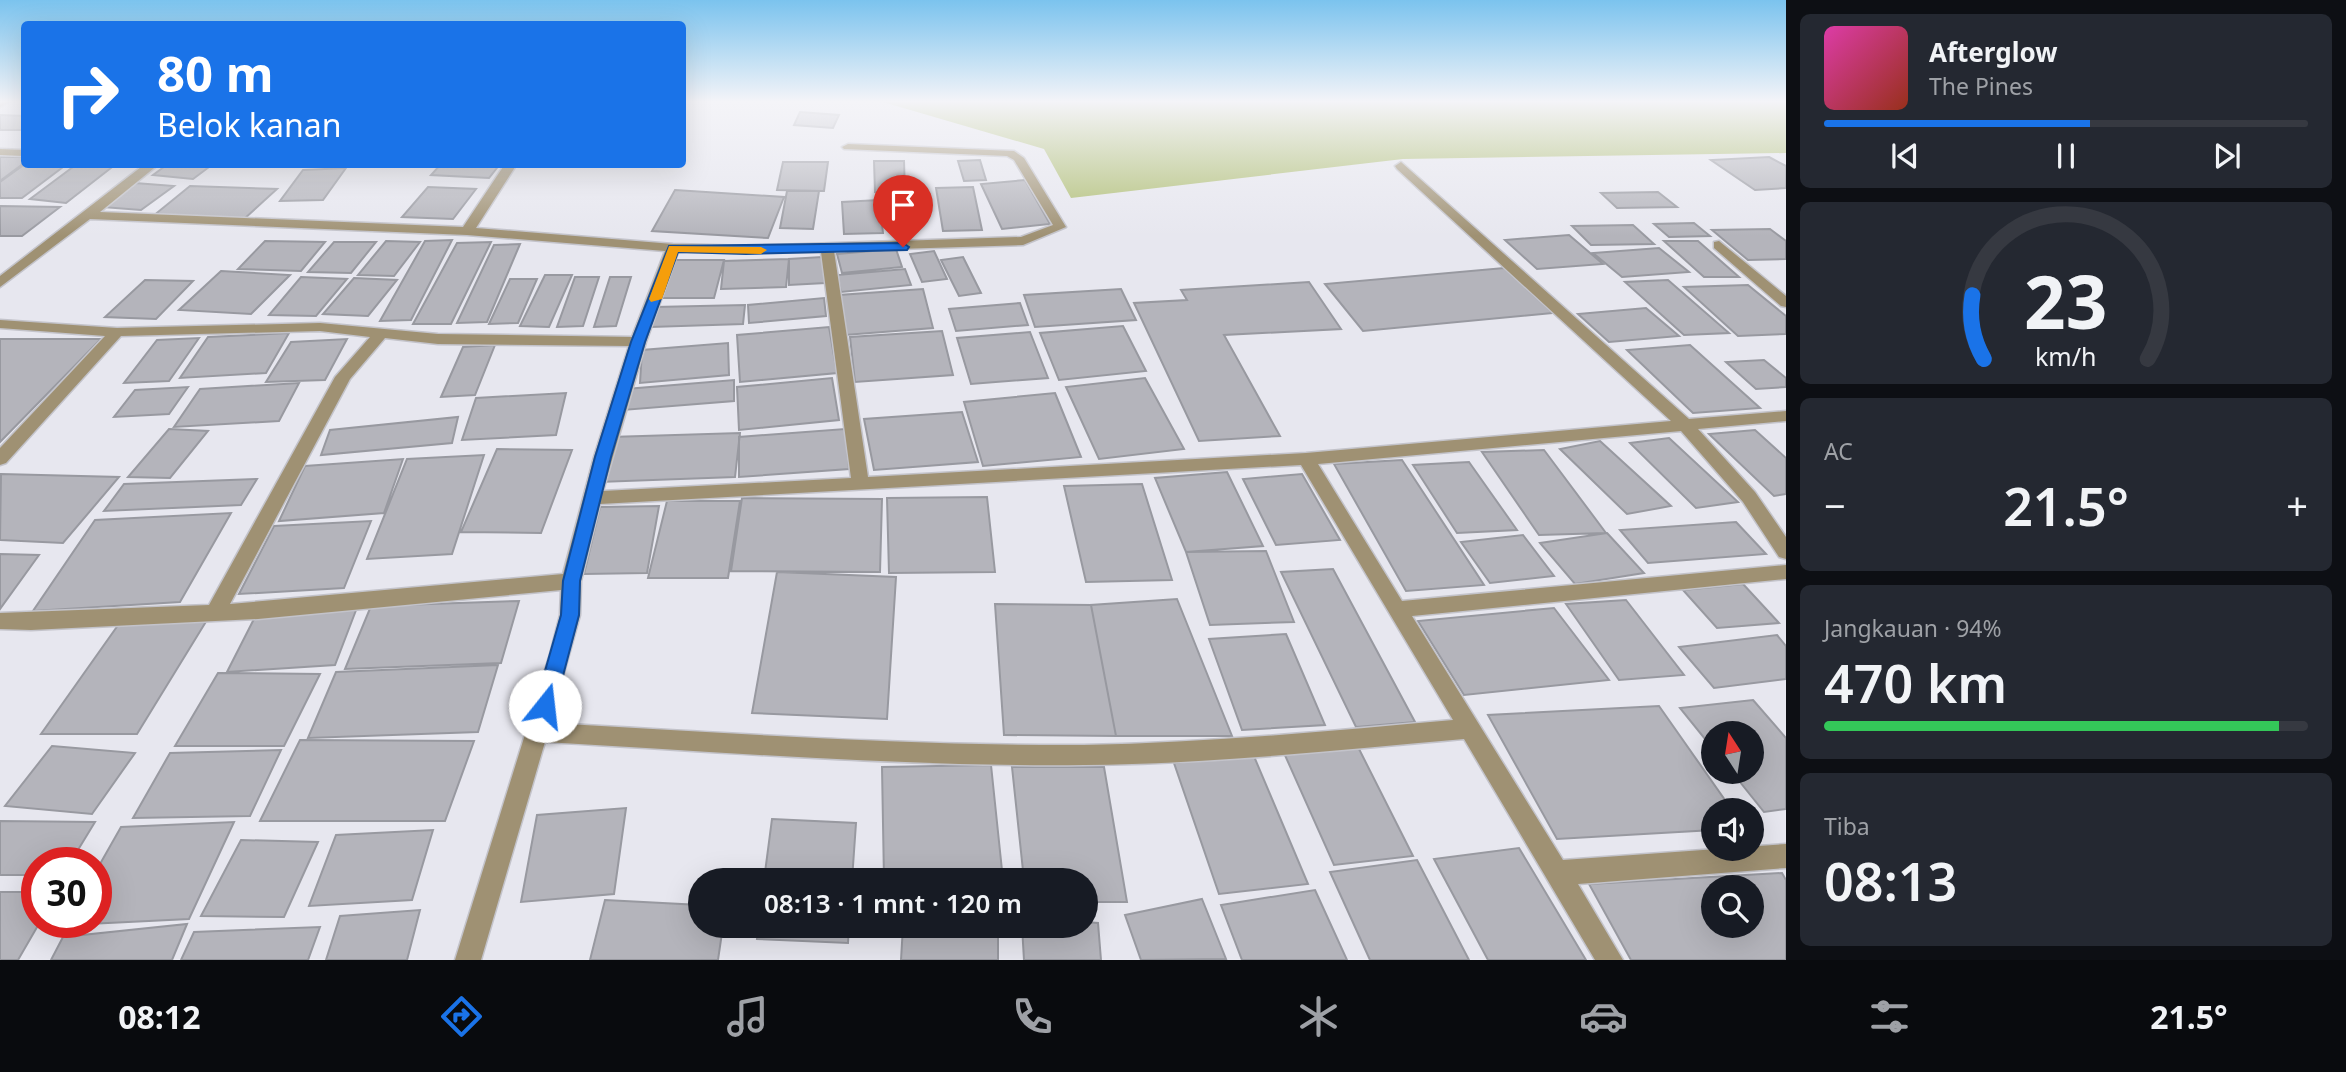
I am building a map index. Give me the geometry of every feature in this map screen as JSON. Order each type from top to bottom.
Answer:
[{"type":"street","points":[[88,215],[467,231],[673,248],[827,250],[1023,241],[1060,226],[1018,158],[1010,153],[867,147]]},
{"type":"street","points":[[0,152],[21,153]]},
{"type":"street","points":[[1401,166],[1684,424],[1749,497],[1786,552]]},
{"type":"street","points":[[0,283],[148,168]]},
{"type":"street","points":[[467,231],[507,168]]},
{"type":"street","points":[[1719,245],[1786,303]]},
{"type":"street","points":[[468,960],[538,732],[570,615],[571,581],[593,498],[638,342],[673,248]]},
{"type":"street","points":[[827,250],[860,482]]},
{"type":"street","points":[[0,324],[117,332],[320,327],[363,329],[380,334],[438,339],[638,342]]},
{"type":"street","points":[[0,459],[117,332]]},
{"type":"street","points":[[215,613],[343,377],[380,334]]},
{"type":"street","points":[[593,498],[1306,459],[1786,416]]},
{"type":"street","points":[[1306,459],[1610,960]]},
{"type":"street","points":[[1397,609],[1786,572]]},
{"type":"street","points":[[0,621],[31,622],[215,613],[571,581]]},
{"type":"street","points":[[538,732],[873,752],[1034,754],[1163,753],[1468,729]]},
{"type":"street","points":[[1557,873],[1786,856]]},
{"type":"green space","points":[[1036,147],[1786,147],[1786,153],[1403,159],[1071,198],[1044,149]]},
{"type":"building","points":[[0,157],[21,157],[21,165],[0,181]]},
{"type":"building","points":[[1769,157],[1786,166],[1786,188],[1755,190],[1711,160]]},
{"type":"building","points":[[980,160],[986,180],[964,181],[958,161]]},
{"type":"building","points":[[874,161],[904,161],[905,191],[875,192]]},
{"type":"building","points":[[783,162],[828,162],[824,191],[777,190]]},
{"type":"building","points":[[21,167],[62,168],[22,198],[0,198],[0,182]]},
{"type":"building","points":[[72,168],[111,168],[66,203],[30,199]]},
{"type":"building","points":[[163,168],[208,168],[193,179],[153,175]]},
{"type":"building","points":[[346,168],[323,200],[280,201],[303,170]]},
{"type":"building","points":[[437,168],[497,168],[489,178],[431,175]]},
{"type":"building","points":[[1025,180],[1050,224],[1002,229],[981,184]]},
{"type":"building","points":[[135,183],[174,186],[141,210],[102,207]]},
{"type":"building","points":[[190,186],[277,189],[243,220],[153,216]]},
{"type":"building","points":[[428,187],[476,189],[453,219],[402,217]]},
{"type":"building","points":[[973,187],[982,230],[943,231],[936,188]]},
{"type":"building","points":[[675,190],[784,197],[768,238],[652,231]]},
{"type":"building","points":[[787,191],[819,191],[813,229],[780,228]]},
{"type":"building","points":[[1658,192],[1677,207],[1617,208],[1601,193]]},
{"type":"building","points":[[879,200],[883,233],[844,234],[842,202]]},
{"type":"building","points":[[0,206],[60,207],[22,236],[0,236]]},
{"type":"building","points":[[1694,223],[1710,236],[1669,237],[1654,224]]},
{"type":"building","points":[[1633,225],[1654,244],[1591,245],[1572,226]]},
{"type":"building","points":[[1770,229],[1786,241],[1786,259],[1748,260],[1712,230]]},
{"type":"building","points":[[1569,235],[1603,264],[1537,269],[1505,240]]},
{"type":"building","points":[[452,240],[411,320],[380,321],[425,241]]},
{"type":"building","points":[[265,241],[325,242],[301,271],[238,269]]},
{"type":"building","points":[[386,241],[420,242],[394,276],[358,275]]},
{"type":"building","points":[[1664,241],[1698,241],[1739,277],[1704,277]]},
{"type":"building","points":[[334,242],[376,242],[351,273],[308,272]]},
{"type":"building","points":[[491,242],[451,324],[413,324],[457,243]]},
{"type":"building","points":[[520,244],[487,322],[457,323],[494,245]]},
{"type":"building","points":[[1659,248],[1689,272],[1622,277],[1593,253]]},
{"type":"building","points":[[896,249],[902,267],[842,273],[837,254]]},
{"type":"building","points":[[934,251],[947,279],[922,282],[910,254]]},
{"type":"building","points":[[822,257],[825,283],[789,285],[789,259]]},
{"type":"building","points":[[963,257],[981,293],[959,296],[941,260]]},
{"type":"building","points":[[789,259],[786,287],[721,289],[724,261]]},
{"type":"building","points":[[672,260],[724,260],[714,298],[659,298]]},
{"type":"building","points":[[1504,268],[1553,313],[1363,331],[1325,284]]},
{"type":"building","points":[[905,269],[911,285],[841,292],[837,275]]},
{"type":"building","points":[[221,271],[290,275],[251,314],[179,310]]},
{"type":"building","points":[[545,275],[572,275],[549,327],[520,326]]},
{"type":"building","points":[[301,277],[347,279],[316,316],[269,315]]},
{"type":"building","points":[[575,277],[599,277],[583,326],[557,327]]},
{"type":"building","points":[[610,277],[631,277],[616,326],[594,327]]},
{"type":"building","points":[[354,278],[397,280],[368,316],[323,314]]},
{"type":"building","points":[[510,279],[537,279],[518,323],[489,324]]},
{"type":"building","points":[[145,280],[193,281],[156,319],[105,317]]},
{"type":"building","points":[[1668,280],[1729,333],[1684,335],[1625,282]]},
{"type":"building","points":[[1309,282],[1341,329],[1224,335],[1280,436],[1199,441],[1134,303],[1187,300],[1181,290]]},
{"type":"building","points":[[1748,285],[1786,316],[1786,334],[1738,336],[1684,287]]},
{"type":"building","points":[[923,289],[933,328],[845,335],[839,295]]},
{"type":"building","points":[[1121,289],[1136,320],[1035,327],[1024,295]]},
{"type":"building","points":[[824,298],[826,316],[749,323],[748,305]]},
{"type":"building","points":[[1020,303],[1028,325],[956,331],[949,309]]},
{"type":"building","points":[[745,305],[743,324],[651,327],[655,307]]},
{"type":"building","points":[[1646,308],[1679,336],[1609,342],[1578,314]]},
{"type":"building","points":[[1123,326],[1146,371],[1059,380],[1040,333]]},
{"type":"building","points":[[829,327],[837,373],[740,382],[737,335]]},
{"type":"building","points":[[942,331],[953,375],[855,382],[850,337]]},
{"type":"building","points":[[1030,332],[1048,378],[971,384],[957,338]]},
{"type":"building","points":[[289,333],[266,373],[180,378],[208,337]]},
{"type":"building","points":[[199,338],[169,381],[124,383],[157,340]]},
{"type":"building","points":[[0,339],[101,339],[0,442]]},
{"type":"building","points":[[347,339],[325,380],[266,382],[291,342]]},
{"type":"building","points":[[728,343],[729,375],[640,383],[642,350]]},
{"type":"building","points":[[495,345],[475,395],[441,397],[463,347]]},
{"type":"building","points":[[1690,345],[1760,408],[1693,413],[1627,350]]},
{"type":"building","points":[[1764,360],[1786,378],[1786,387],[1756,389],[1726,362]]},
{"type":"building","points":[[832,378],[839,420],[739,430],[737,387]]},
{"type":"building","points":[[1145,378],[1184,449],[1099,459],[1066,387]]},
{"type":"building","points":[[734,380],[734,401],[623,410],[626,389]]},
{"type":"building","points":[[299,383],[279,421],[174,427],[200,389]]},
{"type":"building","points":[[188,387],[169,414],[114,417],[135,390]]},
{"type":"building","points":[[566,393],[556,435],[462,440],[476,398]]},
{"type":"building","points":[[1055,393],[1081,457],[983,466],[964,402]]},
{"type":"building","points":[[962,412],[978,462],[874,470],[864,419]]},
{"type":"building","points":[[458,417],[452,443],[321,455],[330,430]]},
{"type":"building","points":[[169,429],[208,431],[170,478],[128,477]]},
{"type":"building","points":[[845,429],[849,469],[739,477],[739,437]]},
{"type":"building","points":[[1755,430],[1786,458],[1786,494],[1774,496],[1709,434]]},
{"type":"building","points":[[740,433],[735,477],[599,482],[610,437]]},
{"type":"building","points":[[1669,438],[1738,502],[1696,508],[1630,443]]},
{"type":"building","points":[[1600,441],[1671,506],[1627,514],[1560,449]]},
{"type":"building","points":[[497,449],[572,450],[541,533],[461,532]]},
{"type":"building","points":[[1544,450],[1606,533],[1539,535],[1482,452]]},
{"type":"building","points":[[484,455],[452,554],[367,559],[407,459]]},
{"type":"building","points":[[403,459],[384,513],[279,521],[305,466]]},
{"type":"building","points":[[1402,460],[1484,585],[1406,591],[1334,464]]},
{"type":"building","points":[[1469,462],[1517,530],[1457,533],[1413,465]]},
{"type":"building","points":[[1227,472],[1263,546],[1186,552],[1155,478]]},
{"type":"building","points":[[1,474],[119,477],[63,543],[0,540]]},
{"type":"building","points":[[1302,474],[1340,540],[1276,545],[1243,479]]},
{"type":"building","points":[[257,479],[241,505],[104,511],[124,484]]},
{"type":"building","points":[[1142,484],[1172,580],[1086,582],[1064,486]]},
{"type":"building","points":[[987,497],[995,572],[889,573],[887,498]]},
{"type":"building","points":[[742,498],[882,499],[880,572],[731,571]]},
{"type":"building","points":[[667,501],[740,501],[728,578],[648,578]]},
{"type":"building","points":[[659,506],[647,573],[584,574],[600,507]]},
{"type":"building","points":[[231,513],[180,602],[33,611],[95,520]]},
{"type":"building","points":[[371,521],[344,588],[239,594],[274,526]]},
{"type":"building","points":[[1736,522],[1766,554],[1648,563],[1620,530]]},
{"type":"building","points":[[1607,533],[1644,573],[1575,584],[1540,543]]},
{"type":"building","points":[[1523,535],[1554,576],[1490,583],[1461,542]]},
{"type":"building","points":[[1266,551],[1294,622],[1210,625],[1186,552]]},
{"type":"building","points":[[0,554],[39,555],[0,609]]},
{"type":"building","points":[[1333,569],[1415,722],[1356,727],[1281,572]]},
{"type":"building","points":[[777,572],[896,577],[887,719],[752,713]]},
{"type":"building","points":[[1743,584],[1779,623],[1717,628],[1683,590]]},
{"type":"building","points":[[1177,599],[1232,736],[1116,736],[1091,605]]},
{"type":"building","points":[[1626,600],[1684,675],[1619,680],[1566,604]]},
{"type":"building","points":[[519,601],[501,663],[345,669],[371,606]]},
{"type":"building","points":[[995,604],[1091,605],[1116,736],[1004,735]]},
{"type":"building","points":[[358,605],[335,665],[227,672],[258,611]]},
{"type":"building","points":[[1554,608],[1609,680],[1464,695],[1418,621]]},
{"type":"building","points":[[207,620],[137,734],[41,734],[121,621]]},
{"type":"building","points":[[1286,634],[1325,725],[1242,730],[1209,639]]},
{"type":"building","points":[[1777,635],[1786,646],[1786,679],[1714,688],[1679,647]]},
{"type":"building","points":[[498,665],[478,732],[308,738],[336,672]]},
{"type":"building","points":[[218,673],[320,674],[284,746],[175,746]]},
{"type":"building","points":[[1753,700],[1786,738],[1786,809],[1764,812],[1764,798],[1753,798],[1742,784],[1764,784],[1764,721],[1701,721],[1701,734],[1680,708]]},
{"type":"building","points":[[1659,706],[1701,766],[1701,784],[1714,784],[1724,798],[1701,798],[1701,831],[1557,839],[1488,715]]},
{"type":"building","points":[[300,740],[474,741],[445,821],[260,821]]},
{"type":"building","points":[[1357,745],[1413,856],[1334,865],[1284,753]]},
{"type":"building","points":[[52,746],[135,753],[92,814],[5,806]]},
{"type":"building","points":[[281,750],[250,816],[133,818],[170,753]]},
{"type":"building","points":[[1253,754],[1308,884],[1219,894],[1174,763]]},
{"type":"building","points":[[991,765],[1002,868],[884,868],[882,767]]},
{"type":"building","points":[[1012,767],[1104,767],[1127,902],[1098,902],[1098,868],[1023,868]]},
{"type":"building","points":[[626,808],[614,894],[521,902],[537,815]]},
{"type":"building","points":[[772,819],[856,823],[853,868],[766,868]]},
{"type":"building","points":[[0,821],[95,822],[80,847],[21,847],[21,875],[0,875]]},
{"type":"building","points":[[234,822],[189,919],[112,923],[112,847],[110,847],[121,827]]},
{"type":"building","points":[[433,830],[412,900],[309,906],[336,835]]},
{"type":"building","points":[[241,840],[318,842],[284,917],[201,916]]},
{"type":"building","points":[[1519,848],[1586,960],[1488,960],[1434,859]]},
{"type":"building","points":[[1417,860],[1469,960],[1370,960],[1330,872]]},
{"type":"building","points":[[1782,873],[1786,880],[1786,960],[1631,960],[1589,884],[1701,878],[1701,938],[1764,938],[1764,875],[1747,875]]},
{"type":"building","points":[[1315,890],[1347,960],[1242,960],[1221,905]]},
{"type":"building","points":[[0,892],[21,892],[21,938],[31,938],[18,960],[0,960]]},
{"type":"building","points":[[1202,899],[1226,959],[1141,960],[1125,915]]},
{"type":"building","points":[[605,900],[688,904],[688,938],[721,938],[718,960],[590,960]]},
{"type":"building","points":[[420,910],[407,960],[326,960],[340,916]]},
{"type":"building","points":[[1098,923],[1101,960],[1024,960],[1023,938],[1098,938]]},
{"type":"building","points":[[187,924],[172,960],[51,960],[62,938],[112,938],[112,932]]},
{"type":"building","points":[[320,927],[308,960],[181,960],[194,932]]},
{"type":"building","points":[[757,938],[848,938],[848,943]]},
{"type":"building","points":[[902,938],[998,938],[998,960],[901,960]]},
{"type":"slow traffic","points":[[656,299],[673,248],[761,250]]},
{"type":"route","points":[[545,706],[561,654],[570,615],[571,581],[603,457],[643,326],[658,294],[673,248],[827,250],[903,247]]}]
